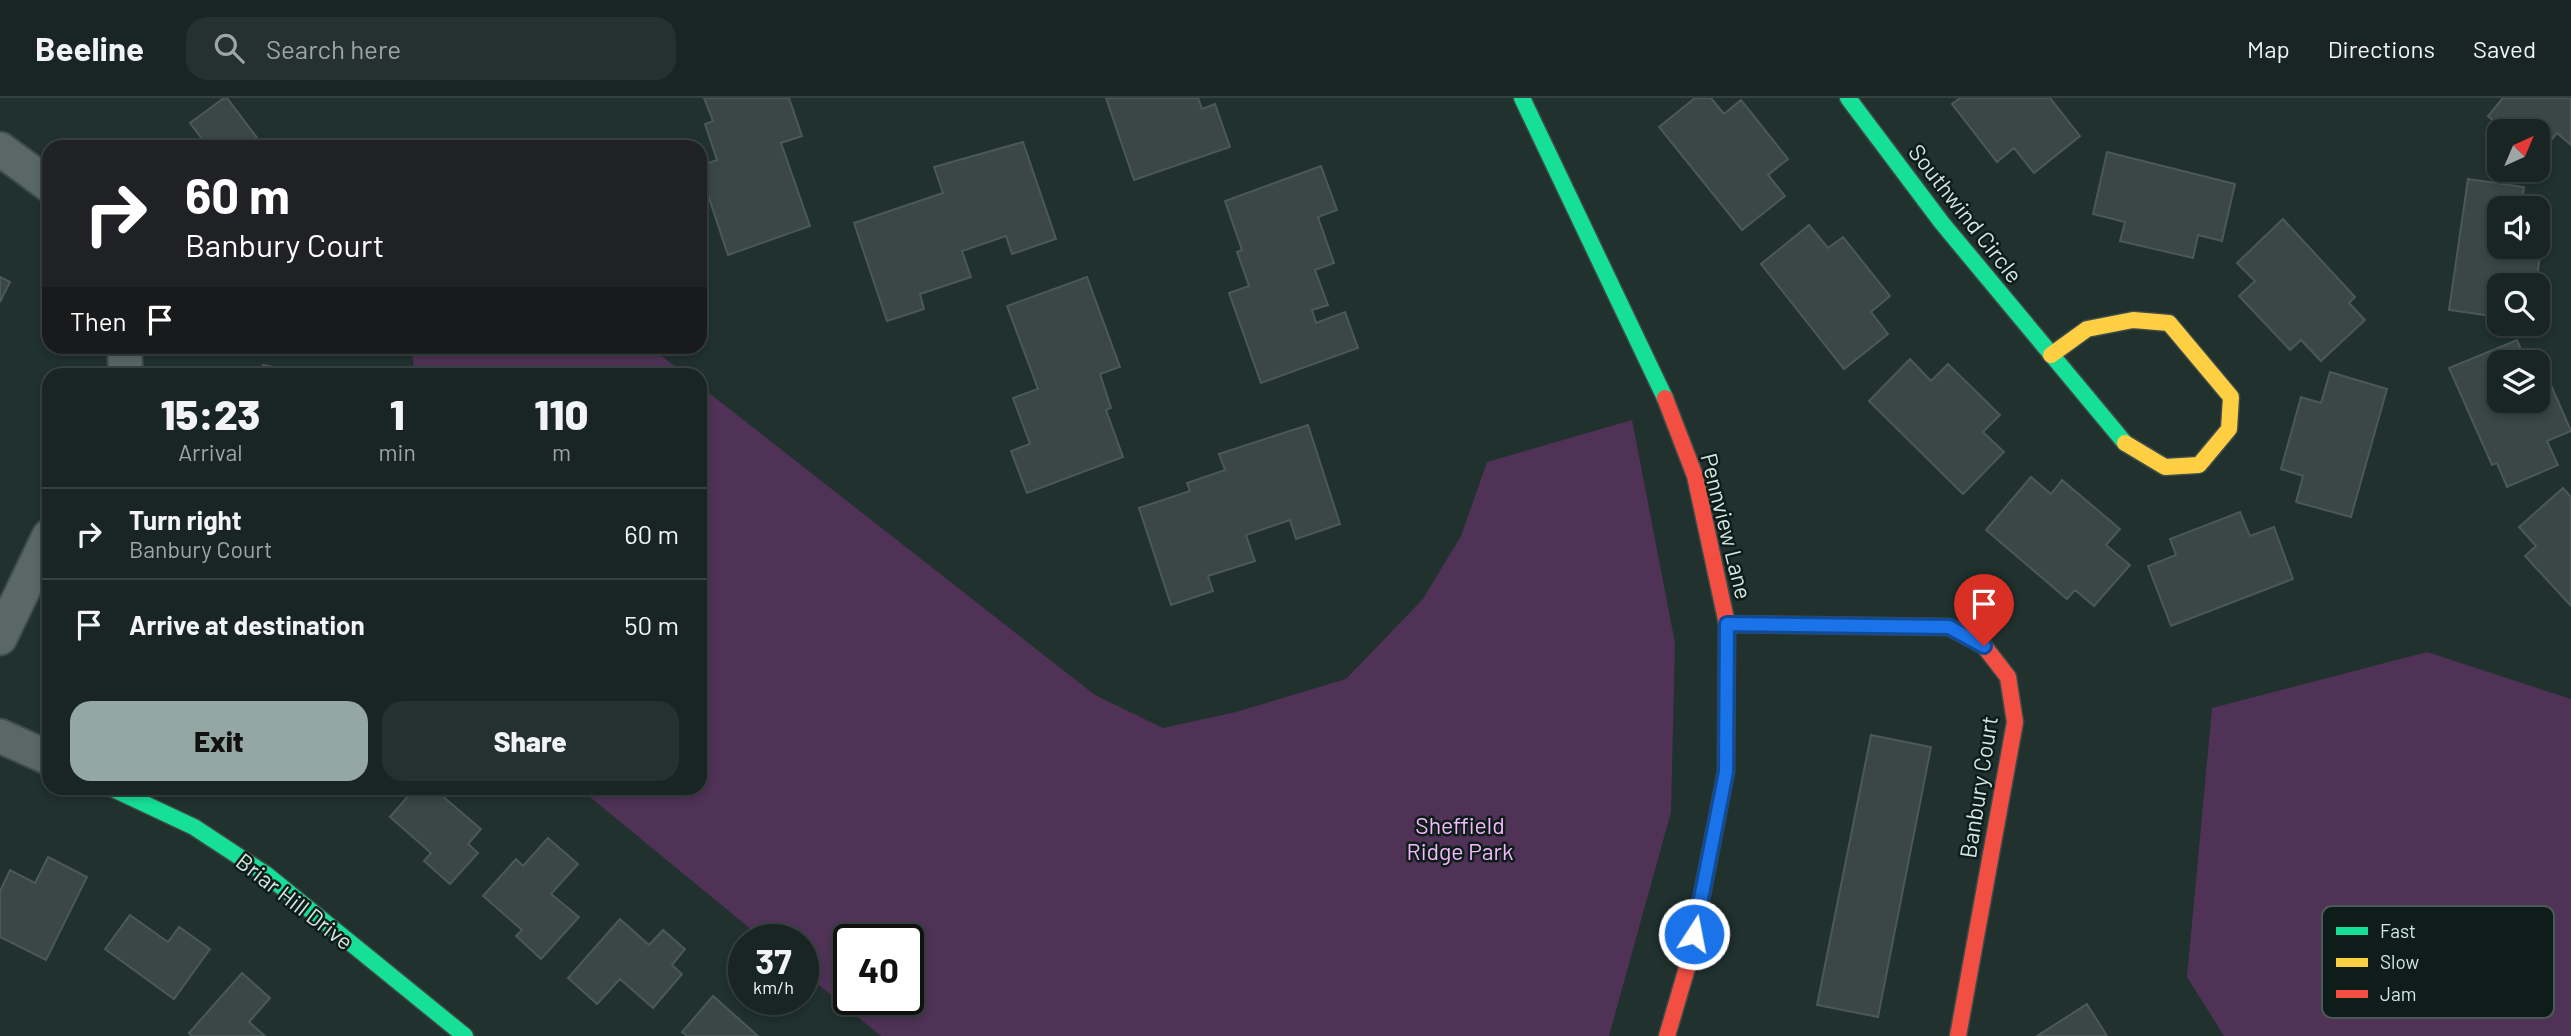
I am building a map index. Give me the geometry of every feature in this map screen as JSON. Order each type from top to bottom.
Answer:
[{"type":"street","name":"Southwind Circle","points":[[1847,98],[1942,223],[2051,355],[2128,447],[2165,467],[2199,465],[2229,429],[2231,397],[2169,323],[2133,320],[2087,329],[2051,355]]},
{"type":"street","name":"Pennview Lane","points":[[1524,99],[1658,377],[1695,476],[1727,624],[1726,772],[1689,961],[1667,1036]]},
{"type":"street","points":[[0,149],[42,180]]},
{"type":"street","points":[[0,638],[42,551]]},
{"type":"street","name":"Banbury Court","points":[[1727,624],[1949,627],[1984,646],[2008,677],[2015,722],[1958,1036]]},
{"type":"street","points":[[0,736],[42,755]]},
{"type":"street","name":"Briar Hill Drive","points":[[126,795],[194,827],[267,875],[465,1036]]},
{"type":"green space","points":[[413,354],[659,354],[677,368],[414,368]]},
{"type":"green space","name":"Sheffield Ridge Park","points":[[707,391],[1095,695],[1163,728],[1236,712],[1346,679],[1423,599],[1461,536],[1487,462],[1632,420],[1675,643],[1671,812],[1609,1036],[881,1036],[855,1015],[924,1015],[924,924],[833,924],[833,997],[819,985],[819,924],[745,924],[588,795],[707,795]]},
{"type":"green space","points":[[2427,652],[2571,699],[2571,1036],[2224,1036],[2187,977],[2212,708]]},
{"type":"building","points":[[227,98],[259,140],[203,140],[190,123]]},
{"type":"building","points":[[704,98],[789,98],[802,136],[781,143],[810,226],[728,255],[707,192],[707,164],[717,160],[705,124],[713,121]]},
{"type":"building","points":[[1106,98],[1198,98],[1202,109],[1215,104],[1230,147],[1134,180]]},
{"type":"building","points":[[1695,98],[1711,98],[1724,114],[1741,100],[1788,159],[1768,175],[1785,196],[1742,230],[1659,127]]},
{"type":"building","points":[[1960,98],[2050,98],[2080,136],[2034,173],[2014,148],[1997,162],[1952,104]]},
{"type":"building","points":[[2503,98],[2571,98],[2571,145],[2557,133],[2550,142],[2550,119],[2492,119],[2488,116]]},
{"type":"building","points":[[1023,142],[1056,239],[1012,254],[1006,236],[962,251],[971,277],[920,294],[924,309],[887,321],[854,223],[943,193],[934,167]]},
{"type":"building","points":[[2107,152],[2235,184],[2222,241],[2198,235],[2193,258],[2120,241],[2125,222],[2093,214]]},
{"type":"building","points":[[1321,166],[1337,210],[1318,217],[1334,263],[1315,270],[1328,305],[1312,310],[1316,323],[1345,312],[1358,348],[1261,383],[1229,293],[1249,286],[1237,252],[1242,250],[1225,201]]},
{"type":"building","points":[[2468,179],[2524,187],[2523,196],[2487,196],[2487,259],[2540,259],[2538,273],[2487,273],[2487,315],[2449,310]]},
{"type":"building","points":[[2283,219],[2355,297],[2349,303],[2365,320],[2321,361],[2301,340],[2290,350],[2239,296],[2255,281],[2237,263]]},
{"type":"building","points":[[1809,225],[1828,248],[1843,237],[1890,296],[1871,312],[1888,334],[1844,369],[1761,264]]},
{"type":"building","points":[[0,277],[10,282],[0,302]]},
{"type":"building","points":[[1087,277],[1120,367],[1100,374],[1111,408],[1106,410],[1123,457],[1027,493],[1011,451],[1030,444],[1013,398],[1038,389],[1007,306]]},
{"type":"building","points":[[2517,340],[2521,350],[2493,350]]},
{"type":"building","points":[[2487,352],[2487,413],[2550,413],[2550,383],[2571,431],[2547,441],[2558,465],[2507,487],[2497,463],[2492,465],[2449,368]]},
{"type":"building","points":[[1910,359],[1931,381],[1948,364],[2000,415],[1983,432],[2004,452],[1963,494],[1869,401]]},
{"type":"building","points":[[2330,372],[2387,389],[2351,517],[2296,502],[2303,476],[2281,469],[2301,397],[2321,403]]},
{"type":"building","points":[[1308,425],[1340,524],[1296,539],[1290,520],[1246,535],[1255,561],[1208,576],[1213,591],[1171,605],[1139,508],[1190,491],[1187,483],[1225,470],[1219,454]]},
{"type":"building","points":[[2031,477],[2051,494],[2062,480],[2120,529],[2106,545],[2130,565],[2094,606],[2075,590],[2067,599],[1986,530]]},
{"type":"building","points":[[2563,488],[2571,497],[2571,606],[2525,556],[2536,546],[2519,527]]},
{"type":"building","points":[[2240,512],[2250,536],[2274,527],[2293,579],[2171,626],[2148,566],[2176,555],[2170,539]]},
{"type":"building","points":[[1871,735],[1931,747],[1878,1017],[1817,1005]]},
{"type":"building","points":[[409,795],[441,795],[481,829],[468,844],[478,853],[450,884],[424,861],[431,853],[390,817]]},
{"type":"building","points":[[548,838],[578,864],[551,894],[579,917],[541,959],[516,936],[522,930],[483,896],[516,859],[523,866]]},
{"type":"building","points":[[48,857],[87,877],[46,960],[0,937],[0,891],[10,870],[35,883]]},
{"type":"building","points":[[130,915],[168,942],[179,927],[210,949],[174,999],[105,949]]},
{"type":"building","points":[[620,919],[649,945],[663,930],[685,949],[672,965],[682,974],[653,1008],[620,979],[597,1004],[568,978]]},
{"type":"building","points":[[242,973],[270,998],[249,1022],[265,1036],[192,1036],[189,1033]]},
{"type":"building","points":[[713,996],[728,1009],[728,1015],[734,1015],[758,1036],[687,1036],[682,1032]]},
{"type":"building","points":[[2087,1004],[2107,1036],[2037,1036]]},
{"type":"traffic: fast","points":[[1522,98],[1665,398]]},
{"type":"traffic: fast","points":[[1848,98],[1942,223],[2125,443]]},
{"type":"traffic: fast","points":[[126,795],[194,827],[267,875],[465,1036]]},
{"type":"traffic: slow","points":[[2051,355],[2087,329],[2133,320],[2169,323],[2231,397],[2229,429],[2199,465],[2165,467],[2125,443]]},
{"type":"traffic: jam","points":[[1665,398],[1695,476],[1727,624],[1726,772],[1689,961],[1667,1036]]},
{"type":"traffic: jam","points":[[1727,624],[1949,627],[1984,646],[2008,677],[2015,722],[1958,1036]]},
{"type":"route","points":[[1694,934],[1726,772],[1727,624],[1949,627],[1984,646]]}]
